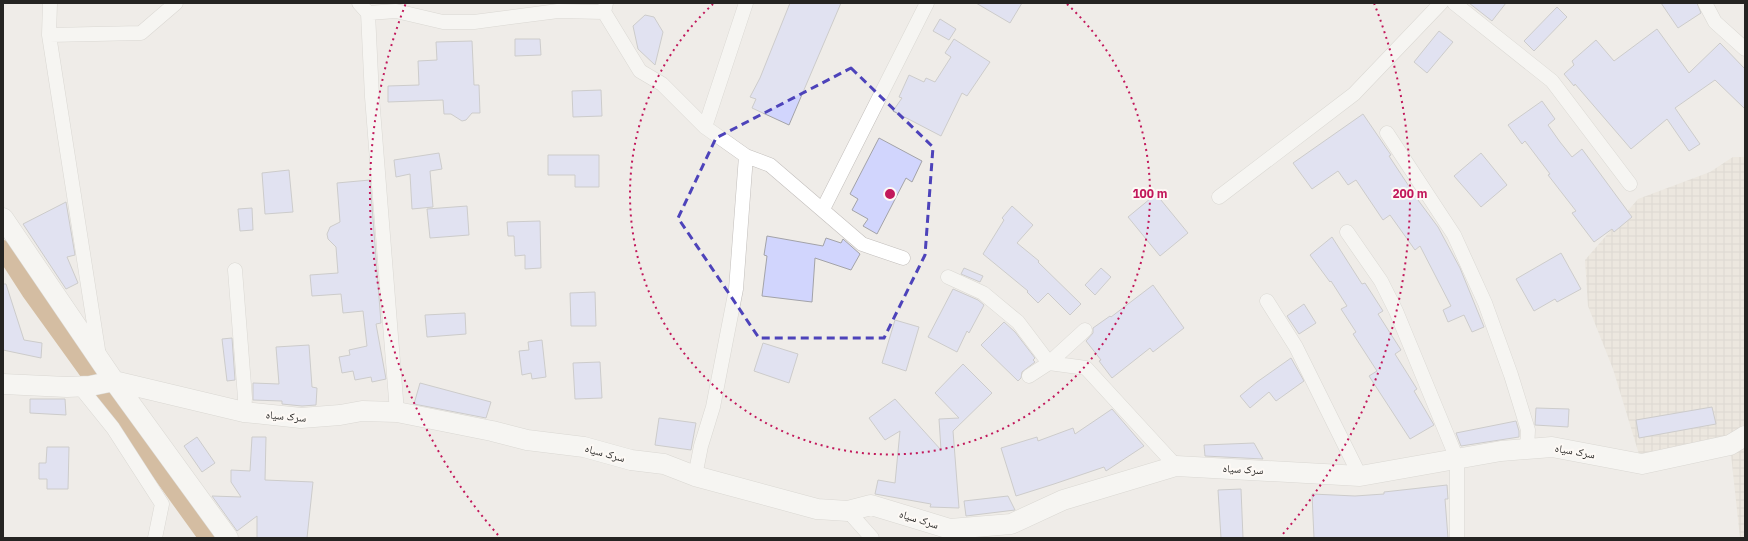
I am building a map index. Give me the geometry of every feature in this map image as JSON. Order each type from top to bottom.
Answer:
[{"type":"street","points":[[50,3],[49,35],[100,360],[98,384],[113,428],[162,504],[155,538]]},
{"type":"street","points":[[49,35],[141,33],[176,3]]},
{"type":"street","points":[[705,127],[746,3]]},
{"type":"street","points":[[823,209],[927,3]]},
{"type":"street","points":[[1219,197],[1354,94],[1441,3]]},
{"type":"street","points":[[1454,3],[1552,81],[1630,184]]},
{"type":"street","points":[[1705,3],[1715,22],[1745,50]]},
{"type":"street","points":[[397,412],[364,8],[396,7],[443,22],[474,22],[558,11],[605,7],[640,71],[662,84],[705,127],[746,156],[770,165],[862,244],[903,258]]},
{"type":"street","points":[[1387,134],[1454,235],[1485,303],[1524,416],[1528,430],[1527,449]]},
{"type":"street","points":[[695,476],[700,446],[713,407],[736,289],[746,156]]},
{"type":"street","points":[[3,218],[100,360]]},
{"type":"street","points":[[1348,232],[1381,281],[1396,311],[1457,459],[1457,538]]},
{"type":"street","points":[[235,270],[245,398],[244,412]]},
{"type":"street","points":[[948,277],[983,293],[1018,322],[1049,363],[1086,368],[1176,466]]},
{"type":"street","points":[[1267,300],[1296,347],[1360,476]]},
{"type":"street","points":[[1029,376],[1049,363],[1085,330]]},
{"type":"street","name":"سرک سیاه","points":[[3,384],[98,384],[244,412],[301,418],[340,415],[362,411],[397,412],[492,431],[527,440],[584,447],[631,460],[664,464],[695,476],[817,509],[848,511],[871,505],[950,529],[1011,524],[1064,500],[1176,466],[1360,476],[1500,451],[1552,447],[1642,464],[1730,445],[1745,436]]},
{"type":"street","points":[[98,384],[228,538]]},
{"type":"street","points":[[848,511],[872,538]]},
{"type":"highlighted area","points":[[851,68],[933,147],[925,255],[884,338],[759,338],[678,218],[716,138]]},
{"type":"shaded area","points":[[1733,157],[1745,157],[1745,538],[1740,538],[1730,445],[1642,464],[1613,369],[1588,306],[1585,260],[1638,199],[1710,172]]},
{"type":"building","points":[[790,3],[841,3],[789,125],[752,108],[756,99],[750,97],[760,78]]},
{"type":"building","points":[[976,3],[1022,3],[1010,23]]},
{"type":"building","points":[[1469,3],[1506,3],[1492,21]]},
{"type":"building","points":[[1661,3],[1697,3],[1701,13],[1678,28]]},
{"type":"building","points":[[1557,7],[1567,17],[1534,51],[1524,41]]},
{"type":"building","points":[[645,15],[654,17],[663,32],[655,65],[638,49],[633,26]]},
{"type":"building","points":[[940,19],[956,29],[949,40],[933,31]]},
{"type":"building","points":[[1657,29],[1689,73],[1720,43],[1745,69],[1745,109],[1715,80],[1675,108],[1700,144],[1689,151],[1667,119],[1631,149],[1575,84],[1574,86],[1564,74],[1574,65],[1572,61],[1596,40],[1614,61]]},
{"type":"building","points":[[1439,31],[1453,42],[1427,73],[1414,62]]},
{"type":"building","points":[[515,39],[540,39],[541,55],[515,56]]},
{"type":"building","points":[[954,39],[990,62],[967,96],[962,93],[941,136],[893,111],[902,98],[899,97],[909,75],[924,82],[926,78],[935,82],[951,57],[945,53]]},
{"type":"building","points":[[472,41],[474,85],[479,85],[480,113],[472,113],[466,120],[462,121],[451,114],[444,114],[443,100],[388,102],[388,86],[419,85],[418,61],[437,60],[436,42]]},
{"type":"building","points":[[601,90],[602,116],[573,117],[572,91]]},
{"type":"building","points":[[1542,101],[1555,119],[1548,125],[1560,142],[1572,157],[1582,149],[1632,217],[1614,232],[1612,229],[1594,242],[1572,213],[1576,211],[1548,175],[1550,174],[1525,141],[1522,144],[1508,125]]},
{"type":"building","points":[[1363,114],[1391,155],[1389,156],[1418,200],[1438,227],[1460,268],[1484,327],[1472,332],[1464,315],[1448,322],[1443,310],[1451,306],[1420,246],[1415,250],[1390,215],[1383,220],[1356,180],[1348,185],[1338,171],[1312,189],[1293,163]]},
{"type":"building","points":[[879,138],[922,161],[912,182],[906,178],[877,234],[863,226],[868,219],[852,210],[858,199],[850,194]]},
{"type":"building","points":[[439,153],[442,169],[430,171],[433,207],[412,209],[410,174],[396,177],[394,160]]},
{"type":"building","points":[[1481,153],[1507,185],[1481,207],[1454,176]]},
{"type":"building","points":[[548,155],[599,155],[599,187],[575,187],[575,175],[548,175]]},
{"type":"building","points":[[289,170],[293,212],[265,214],[262,173]]},
{"type":"building","points":[[370,180],[381,323],[376,324],[386,379],[372,382],[371,377],[355,380],[353,371],[342,373],[339,357],[350,355],[349,350],[367,346],[363,311],[343,313],[341,294],[312,296],[310,275],[338,273],[336,247],[328,239],[327,234],[330,227],[340,222],[337,183]]},
{"type":"building","points":[[1156,194],[1188,233],[1160,256],[1128,217]]},
{"type":"building","points":[[66,202],[75,255],[67,257],[78,283],[66,289],[23,224]]},
{"type":"building","points":[[467,206],[469,235],[430,238],[427,209]]},
{"type":"building","points":[[1012,206],[1033,225],[1017,243],[1039,261],[1038,262],[1081,304],[1070,315],[1048,293],[1038,303],[1027,292],[1028,291],[983,254],[1004,220],[1002,218]]},
{"type":"building","points":[[252,208],[253,230],[240,231],[238,209]]},
{"type":"building","points":[[540,221],[541,268],[525,269],[525,255],[515,256],[514,236],[508,236],[507,222]]},
{"type":"building","points":[[767,236],[823,246],[826,238],[841,243],[843,239],[860,254],[851,270],[815,258],[812,302],[762,296],[767,256],[764,255]]},
{"type":"building","points":[[1332,237],[1362,284],[1365,283],[1383,311],[1378,314],[1401,350],[1395,354],[1417,389],[1414,391],[1434,425],[1410,439],[1369,376],[1377,371],[1353,334],[1356,332],[1341,309],[1347,306],[1331,281],[1330,282],[1310,255]]},
{"type":"building","points":[[1561,253],[1581,289],[1557,302],[1555,299],[1534,311],[1516,279]]},
{"type":"building","points":[[964,268],[983,276],[980,282],[961,274]]},
{"type":"building","points":[[1101,268],[1111,277],[1095,295],[1085,285]]},
{"type":"building","points":[[3,284],[6,284],[24,340],[42,343],[41,358],[3,350]]},
{"type":"building","points":[[1153,285],[1184,328],[1153,352],[1150,348],[1112,378],[1099,361],[1101,360],[1086,341],[1093,333],[1093,328],[1110,316],[1111,317]]},
{"type":"building","points":[[953,289],[978,300],[984,305],[969,333],[967,331],[957,352],[928,337]]},
{"type":"building","points":[[595,292],[596,326],[571,326],[570,293]]},
{"type":"building","points":[[1304,304],[1316,323],[1299,334],[1287,316]]},
{"type":"building","points":[[465,313],[466,334],[427,337],[425,315]]},
{"type":"building","points":[[895,320],[919,327],[906,371],[882,363]]},
{"type":"building","points":[[1004,322],[1015,332],[1035,358],[1033,360],[1035,362],[1022,372],[1021,378],[1018,381],[981,345]]},
{"type":"building","points":[[232,338],[235,380],[227,381],[222,339]]},
{"type":"building","points":[[542,340],[546,377],[532,379],[531,373],[522,375],[519,351],[529,350],[528,342]]},
{"type":"building","points":[[763,343],[798,354],[789,383],[754,371]]},
{"type":"building","points":[[309,345],[312,387],[317,388],[316,405],[302,406],[282,404],[282,401],[253,400],[253,383],[279,384],[276,347]]},
{"type":"building","points":[[1291,358],[1304,381],[1276,401],[1269,392],[1250,408],[1240,396]]},
{"type":"building","points":[[600,362],[602,398],[575,399],[573,363]]},
{"type":"building","points":[[963,364],[992,393],[953,431],[959,508],[930,507],[931,504],[875,494],[878,480],[895,483],[900,431],[885,440],[869,418],[895,399],[941,450],[939,419],[959,418],[935,393]]},
{"type":"building","points":[[420,383],[491,402],[486,418],[414,404]]},
{"type":"building","points":[[30,399],[65,399],[66,415],[30,413]]},
{"type":"building","points":[[1712,407],[1716,424],[1639,438],[1636,420]]},
{"type":"building","points":[[1536,408],[1569,409],[1568,427],[1535,425]]},
{"type":"building","points":[[1112,409],[1144,446],[1106,471],[1104,467],[1016,496],[1001,448],[1037,437],[1038,441],[1073,428],[1075,434]]},
{"type":"building","points":[[659,418],[696,423],[691,450],[655,445]]},
{"type":"building","points":[[1516,421],[1519,437],[1461,446],[1456,433]]},
{"type":"building","points":[[197,437],[215,463],[202,472],[184,446]]},
{"type":"building","points":[[252,437],[266,437],[265,480],[313,482],[307,538],[257,538],[257,516],[237,531],[212,496],[241,497],[231,482],[231,470],[250,471]]},
{"type":"building","points":[[1254,443],[1263,459],[1205,456],[1204,445]]},
{"type":"building","points":[[47,447],[69,447],[68,489],[47,489],[47,479],[39,479],[39,463],[46,463]]},
{"type":"building","points":[[1447,485],[1448,499],[1445,499],[1448,538],[1314,538],[1312,494],[1355,496],[1384,494],[1384,492]]},
{"type":"building","points":[[1241,489],[1243,538],[1221,538],[1218,490]]},
{"type":"building","points":[[1008,496],[1015,510],[966,516],[964,501]]},
{"type":"waterway","points":[[3,249],[30,291],[208,538]]}]
